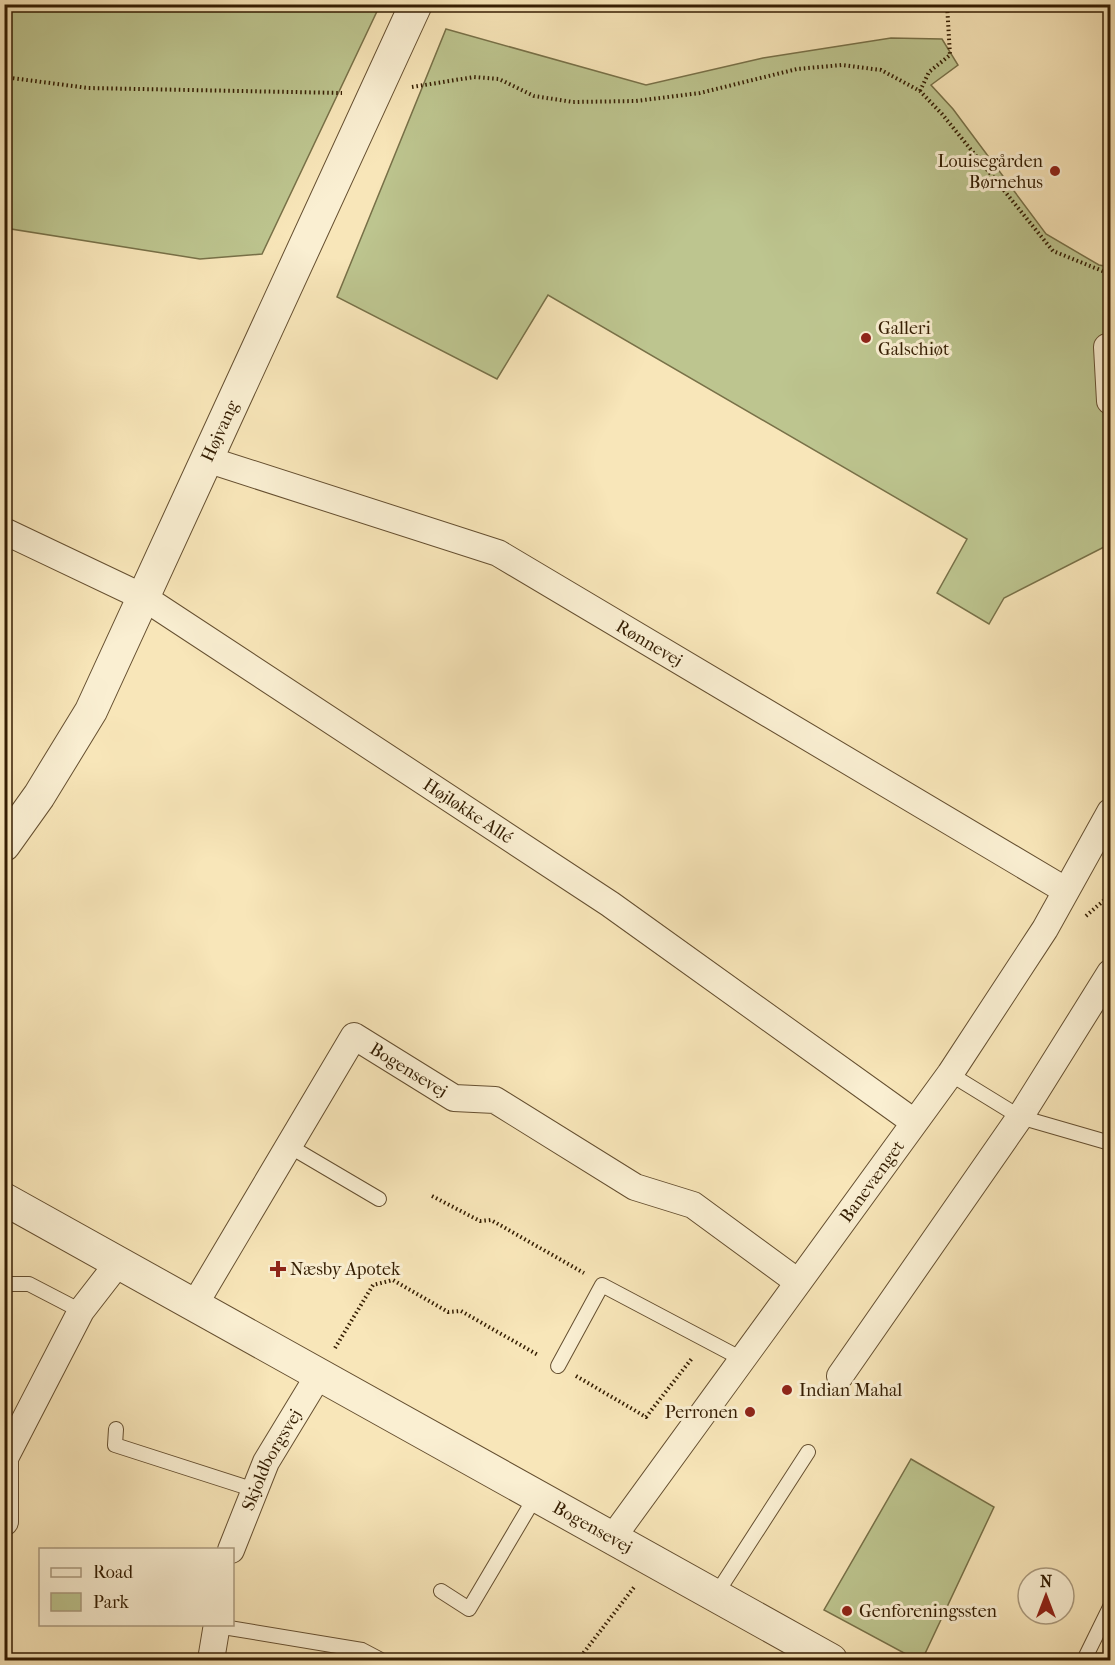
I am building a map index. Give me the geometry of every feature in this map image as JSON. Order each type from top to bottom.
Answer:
[{"type":"street","name":"Højvang","points":[[4,845],[39,796],[91,711],[416,4]]},
{"type":"street","points":[[1107,347],[1110,401]]},
{"type":"street","name":"Rønnevej","points":[[206,459],[498,553],[1065,890]]},
{"type":"street","name":"Højløkke Allé","points":[[4,531],[143,597],[610,904],[914,1122]]},
{"type":"street","name":"Banevænget","points":[[613,1537],[950,1074],[1045,929],[1110,812]]},
{"type":"street","points":[[840,1376],[1020,1117],[1110,973]]},
{"type":"street","name":"Bogensevej","points":[[195,1304],[354,1036],[454,1098],[495,1100],[635,1187],[693,1205],[798,1282]]},
{"type":"street","name":"Bogensevej","points":[[4,1199],[320,1373],[831,1660]]},
{"type":"street","points":[[5,1522],[5,1458],[81,1311],[118,1262]]},
{"type":"street","name":"Skjoldborgsvej","points":[[232,1548],[266,1462],[320,1373]]},
{"type":"street","points":[[211,1660],[217,1626]]},
{"type":"lane","points":[[950,1074],[1020,1117],[1110,1143]]},
{"type":"lane","points":[[289,1146],[380,1199]]},
{"type":"lane","points":[[4,1284],[29,1284],[81,1311]]},
{"type":"lane","points":[[558,1366],[602,1285],[742,1359]]},
{"type":"lane","points":[[116,1429],[115,1445],[255,1490]]},
{"type":"lane","points":[[715,1596],[808,1452]]},
{"type":"lane","points":[[441,1591],[470,1609],[537,1494]]},
{"type":"lane","points":[[1084,1660],[1110,1606]]},
{"type":"lane","points":[[223,1626],[362,1650],[381,1660]]},
{"type":"path","points":[[920,92],[929,72],[950,55],[947,4]]},
{"type":"path","points":[[4,77],[88,88],[375,94],[474,77],[499,79],[534,96],[573,102],[636,101],[700,93],[797,69],[842,65],[881,70],[920,92],[942,114],[1053,251],[1110,274]]},
{"type":"path","points":[[432,1196],[480,1221],[491,1220],[602,1285]]},
{"type":"path","points":[[320,1373],[373,1285],[393,1280],[448,1312],[461,1311],[646,1417],[706,1340]]},
{"type":"path","points":[[578,1660],[654,1561]]},
{"type":"green space","points":[[4,5],[380,5],[262,254],[200,259],[5,228]]},
{"type":"green space","name":"Galleri Galschiøt","points":[[446,29],[646,85],[763,58],[891,38],[942,39],[958,65],[931,85],[953,109],[1046,234],[1099,265],[1110,267],[1110,544],[1004,598],[989,624],[937,593],[967,539],[548,295],[497,379],[337,297]]},
{"type":"green space","points":[[911,1459],[994,1507],[922,1660],[917,1660],[824,1610]]},
{"type":"place","name":"Louisegården Børnehus","points":[[1055,171]]},
{"type":"place","name":"Galleri Galschiøt","points":[[866,338]]},
{"type":"place","name":"Næsby Apotek","points":[[278,1269]]},
{"type":"place","name":"Indian Mahal","points":[[787,1390]]},
{"type":"place","name":"Perronen","points":[[750,1412]]},
{"type":"place","name":"Genforeningssten","points":[[847,1611]]}]
